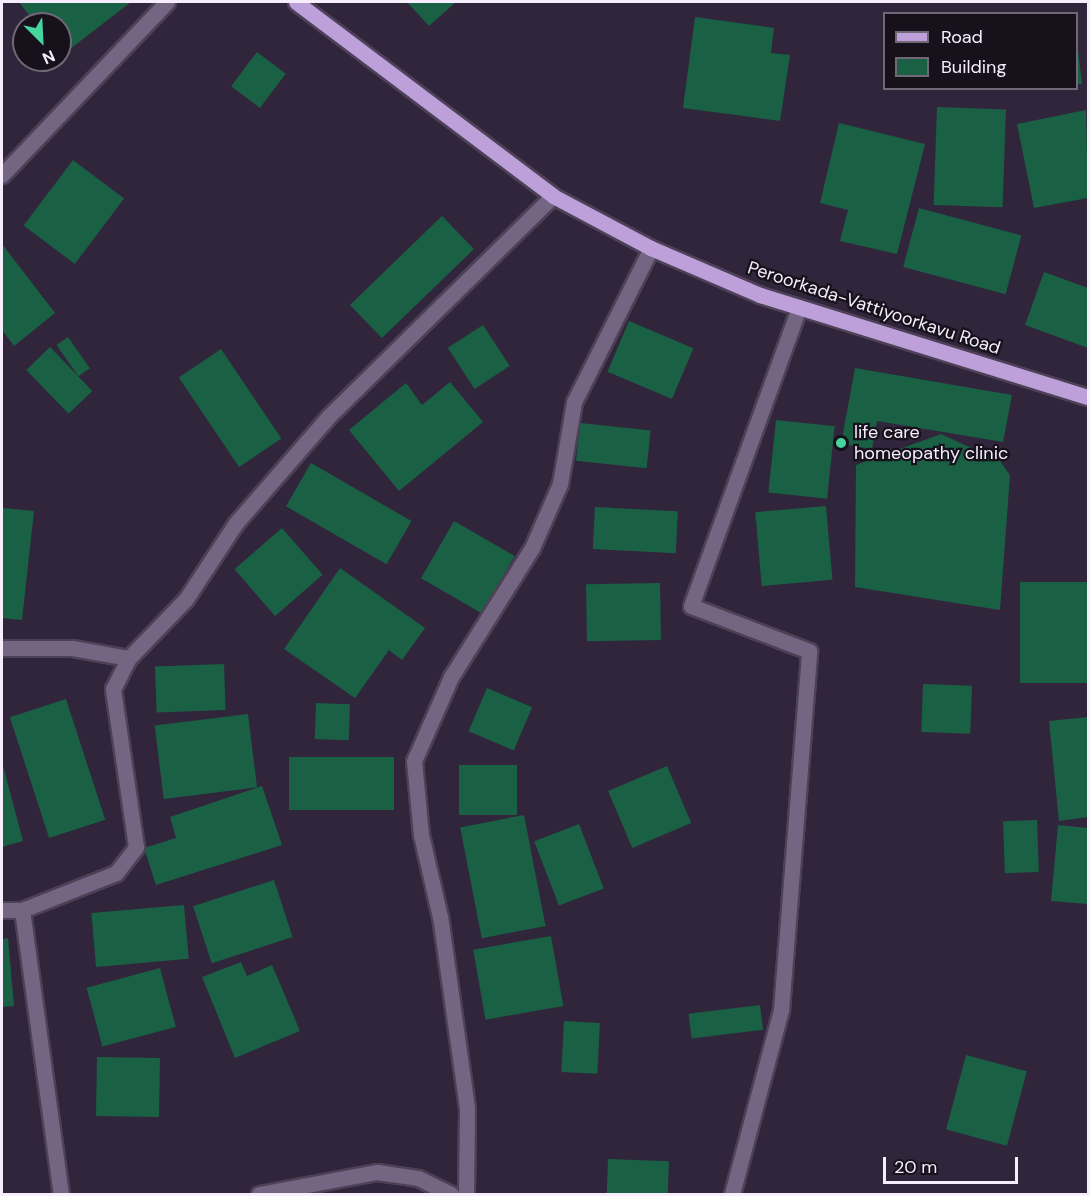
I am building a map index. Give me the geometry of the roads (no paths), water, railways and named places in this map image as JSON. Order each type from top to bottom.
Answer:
[{"type":"main road","name":"Peroorkada-Vattiyoorkavu Road","points":[[296,2],[553,196],[651,248],[799,307],[1089,397]]},
{"type":"street","points":[[2,175],[166,2]]},
{"type":"street","points":[[2,910],[22,910],[116,873],[136,847],[113,689],[129,658],[186,599],[236,524],[328,417],[553,196]]},
{"type":"street","points":[[466,1194],[467,1108],[440,917],[421,835],[414,761],[451,677],[532,548],[560,484],[574,402],[651,248]]},
{"type":"street","points":[[732,1194],[781,1010],[809,651],[691,606],[799,307]]},
{"type":"street","points":[[2,648],[72,648],[129,658]]},
{"type":"street","points":[[22,910],[61,1194]]},
{"type":"street","points":[[259,1194],[377,1172],[418,1178],[451,1194]]},
{"type":"place","name":"life care homeopathy clinic","points":[[841,443]]}]
